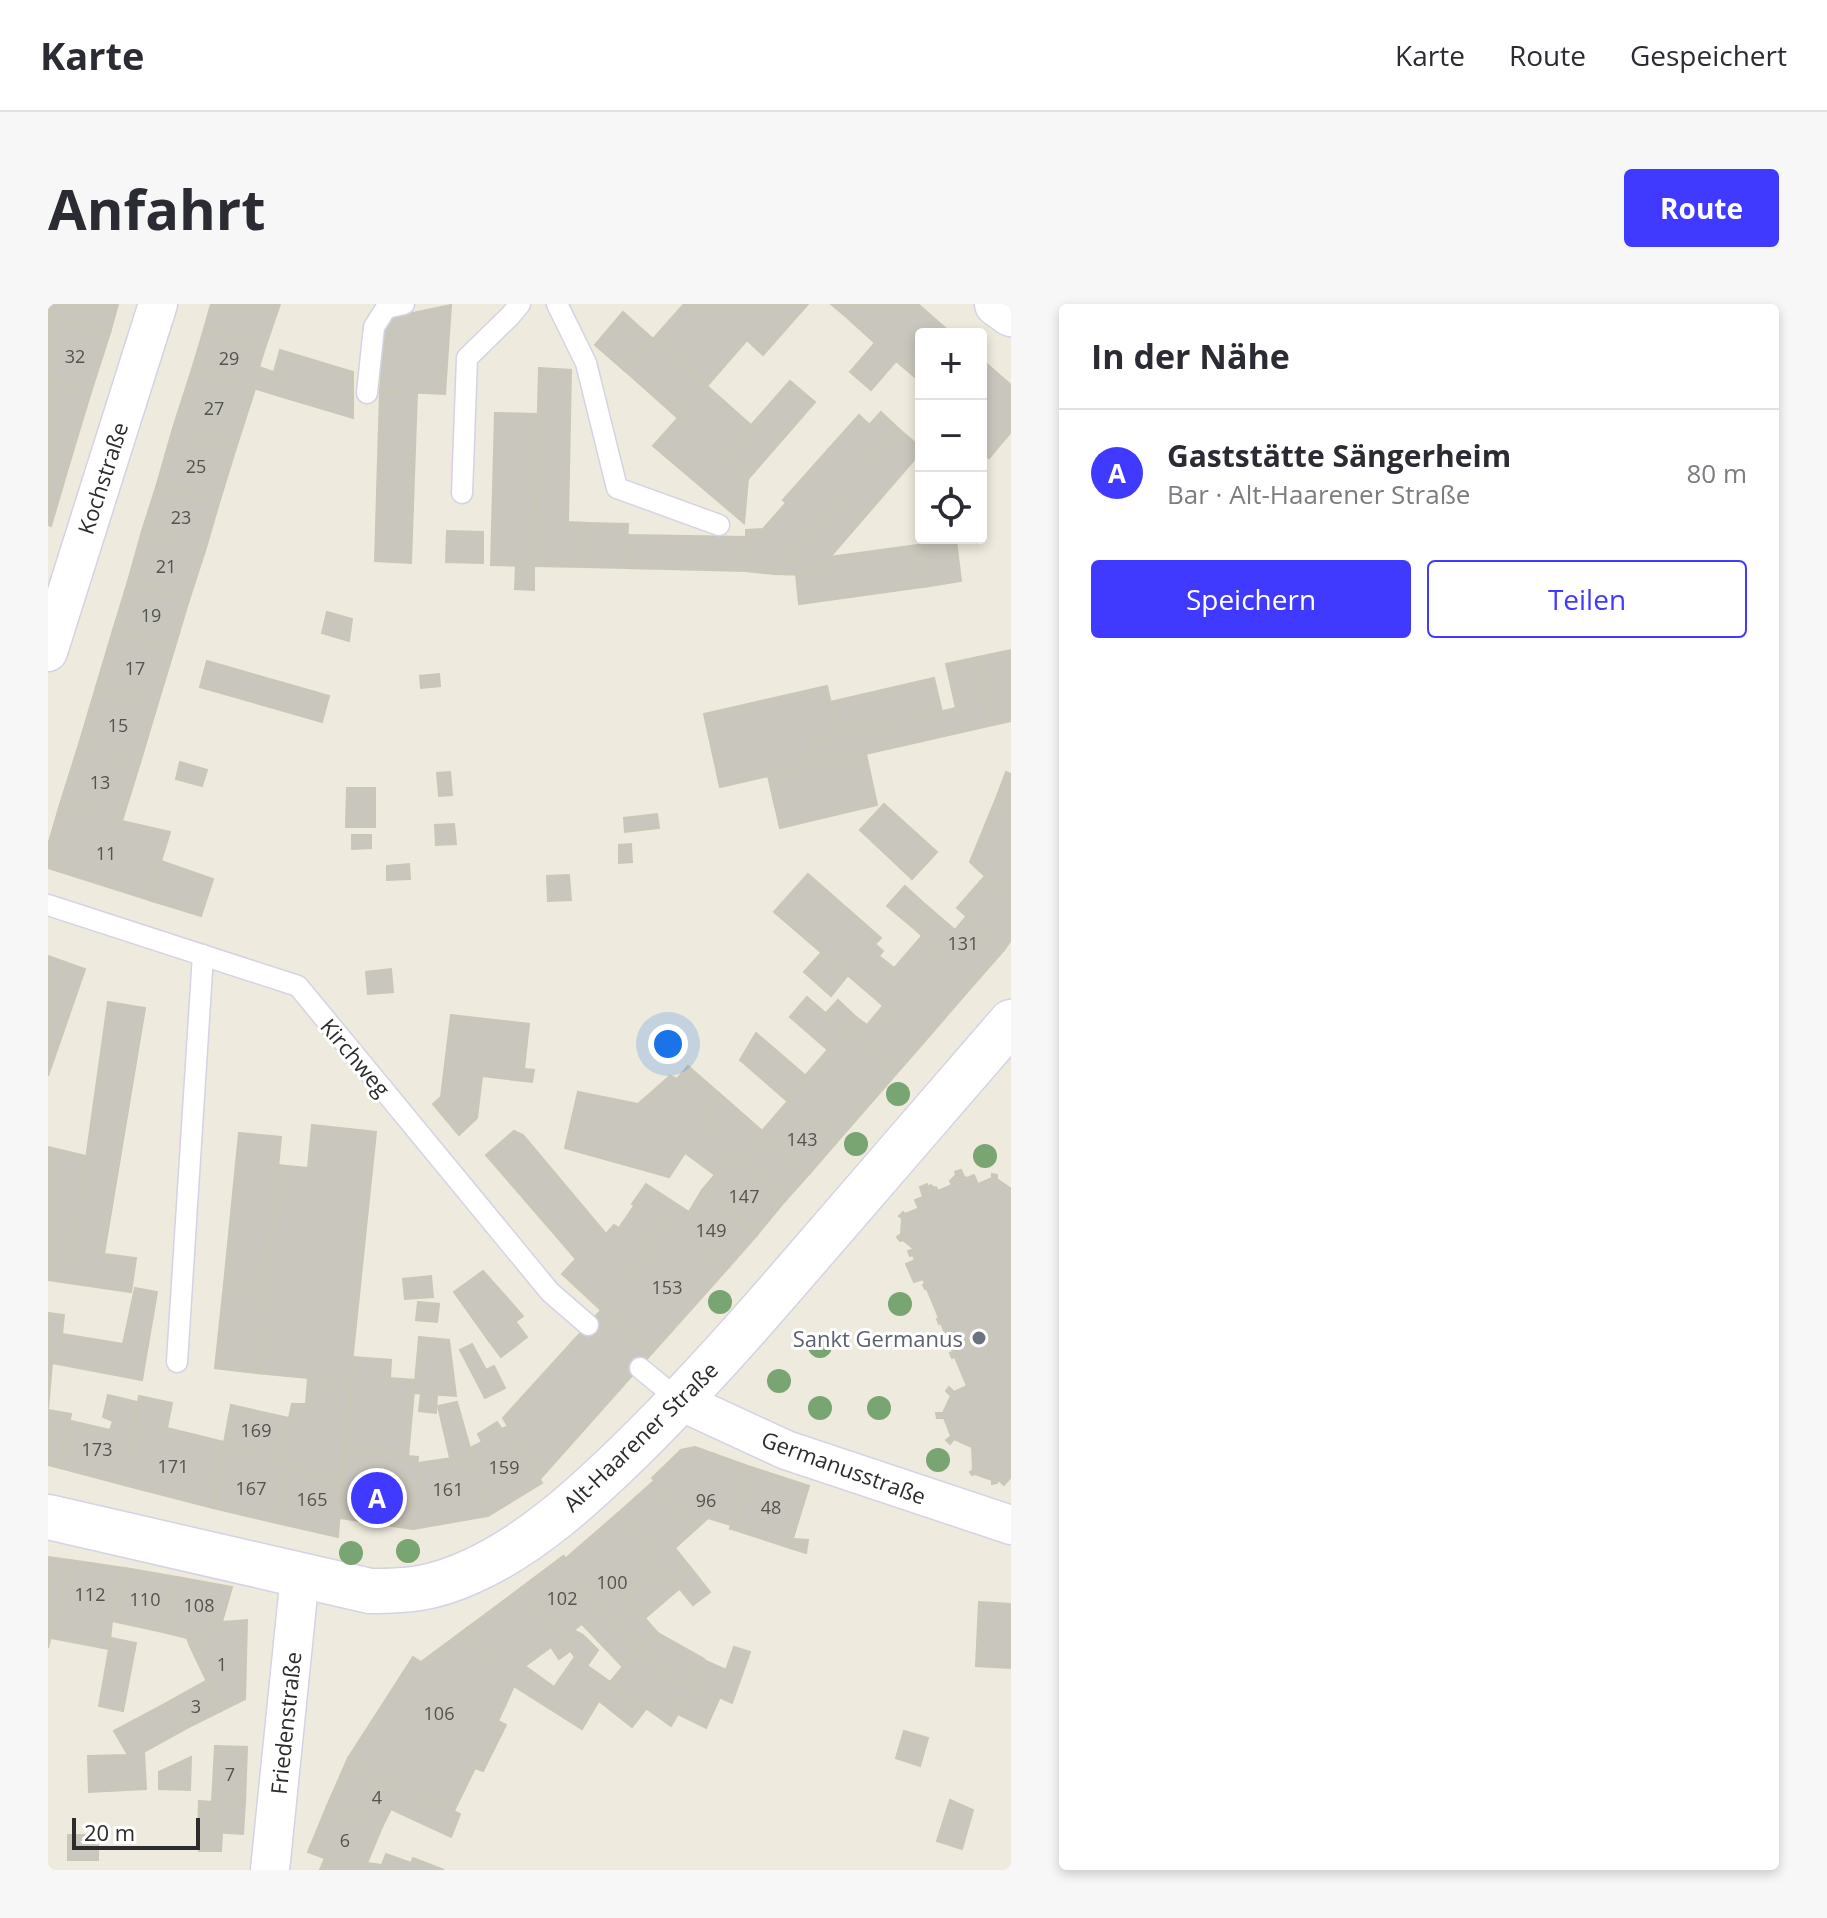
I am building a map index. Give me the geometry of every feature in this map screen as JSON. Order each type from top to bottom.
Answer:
[{"type":"main road","points":[[997,304],[1011,314]]},
{"type":"main road","name":"Alt-Haarener Straße","points":[[48,1517],[370,1591],[432,1587],[472,1571],[516,1547],[586,1494],[680,1401],[1011,1022]]},
{"type":"street","name":"Kochstraße","points":[[48,652],[61,561],[158,304]]},
{"type":"street","name":"Germanusstraße","points":[[680,1401],[786,1450],[1011,1525]]},
{"type":"street","name":"Friedenstraße","points":[[270,1870],[300,1575]]},
{"type":"lane","points":[[367,393],[374,327],[386,308],[404,304]]},
{"type":"lane","points":[[462,493],[467,358],[520,304]]},
{"type":"lane","points":[[557,304],[586,363],[617,488],[719,525]]},
{"type":"lane","name":"Kirchweg","points":[[48,905],[298,986],[550,1292],[588,1325]]},
{"type":"lane","points":[[177,1362],[203,955]]},
{"type":"lane","points":[[640,1368],[680,1401]]},
{"type":"building","points":[[48,304],[118,304],[110,333],[48,315]]},
{"type":"building","points":[[211,304],[280,304],[265,348],[204,329]]},
{"type":"building","points":[[684,304],[808,304],[763,355],[747,340],[707,386],[653,339]]},
{"type":"building","points":[[831,304],[852,304],[843,314]]},
{"type":"building","points":[[852,304],[918,304],[945,328],[915,328],[915,377],[896,361],[871,390],[850,372],[875,343],[843,314]]},
{"type":"building","points":[[451,305],[445,394],[380,391],[383,333],[394,317]]},
{"type":"building","points":[[623,312],[653,339],[625,371],[595,345]]},
{"type":"building","points":[[48,315],[110,333],[91,392],[48,378]]},
{"type":"building","points":[[204,329],[265,348],[259,367],[282,375],[276,395],[192,369]]},
{"type":"building","points":[[653,339],[707,386],[678,418],[625,371]]},
{"type":"building","points":[[280,350],[353,372],[353,418],[276,395],[282,375],[274,372]]},
{"type":"building","points":[[987,364],[1011,385],[1011,432],[989,458]]},
{"type":"building","points":[[539,368],[571,370],[568,522],[587,523],[586,567],[534,566]]},
{"type":"building","points":[[192,369],[255,389],[236,448],[173,428]]},
{"type":"building","points":[[48,378],[91,392],[71,458],[48,451]]},
{"type":"building","points":[[790,381],[815,402],[748,479],[723,457]]},
{"type":"building","points":[[707,386],[751,425],[723,457],[678,418]]},
{"type":"building","points":[[380,391],[417,392],[411,563],[375,561]]},
{"type":"building","points":[[881,412],[899,429],[888,442],[869,425]]},
{"type":"building","points":[[495,413],[538,414],[534,566],[491,565]]},
{"type":"building","points":[[859,415],[888,442],[774,574],[746,571],[746,530],[763,529],[786,503],[783,500]]},
{"type":"building","points":[[678,418],[748,479],[744,523],[653,446]]},
{"type":"building","points":[[173,428],[236,448],[219,503],[157,484]]},
{"type":"building","points":[[899,429],[915,443],[915,459],[814,575],[774,574]]},
{"type":"building","points":[[48,451],[71,458],[51,526],[48,525]]},
{"type":"building","points":[[157,484],[219,503],[205,551],[142,531]]},
{"type":"building","points":[[587,523],[628,524],[626,568],[586,567]]},
{"type":"building","points":[[142,531],[205,551],[189,600],[128,581]]},
{"type":"building","points":[[447,531],[483,532],[483,563],[446,562]]},
{"type":"building","points":[[627,535],[747,537],[746,571],[626,568]]},
{"type":"building","points":[[956,544],[961,581],[923,587],[918,545]]},
{"type":"building","points":[[918,545],[923,587],[799,604],[796,574],[814,575],[830,557]]},
{"type":"building","points":[[516,565],[534,566],[534,590],[515,589]]},
{"type":"building","points":[[128,581],[189,600],[174,650],[113,630]]},
{"type":"building","points":[[327,612],[352,619],[349,641],[322,633]]},
{"type":"building","points":[[113,630],[174,650],[157,706],[96,687]]},
{"type":"building","points":[[1011,650],[1011,721],[993,725],[978,657]]},
{"type":"building","points":[[978,657],[993,725],[817,765],[812,741],[956,708],[946,664]]},
{"type":"building","points":[[207,661],[329,696],[322,722],[200,687]]},
{"type":"building","points":[[439,674],[440,686],[421,688],[420,676]]},
{"type":"building","points":[[934,678],[942,712],[838,735],[830,702]]},
{"type":"building","points":[[827,686],[838,735],[812,741],[817,765],[720,787],[704,714]]},
{"type":"building","points":[[96,687],[157,706],[140,763],[79,744]]},
{"type":"building","points":[[79,744],[140,763],[122,821],[61,801]]},
{"type":"building","points":[[866,754],[877,805],[780,828],[768,776]]},
{"type":"building","points":[[180,762],[207,770],[202,786],[176,779]]},
{"type":"building","points":[[450,772],[452,795],[439,796],[437,773]]},
{"type":"building","points":[[1006,772],[1011,774],[1011,802],[997,796]]},
{"type":"building","points":[[347,788],[375,788],[375,827],[346,827]]},
{"type":"building","points":[[997,796],[1011,802],[1011,901],[970,862]]},
{"type":"building","points":[[61,801],[122,821],[170,832],[149,900],[48,868],[48,845]]},
{"type":"building","points":[[884,804],[937,852],[912,879],[860,830]]},
{"type":"building","points":[[657,814],[659,828],[625,832],[624,818]]},
{"type":"building","points":[[454,824],[456,844],[436,845],[435,825]]},
{"type":"building","points":[[352,835],[371,835],[371,848],[352,849]]},
{"type":"building","points":[[631,844],[632,862],[619,863],[619,845]]},
{"type":"building","points":[[161,861],[213,879],[201,916],[149,900]]},
{"type":"building","points":[[409,864],[410,879],[387,880],[387,866]]},
{"type":"building","points":[[808,874],[881,938],[875,944],[883,951],[879,956],[894,968],[871,995],[774,912]]},
{"type":"building","points":[[569,875],[571,900],[548,901],[547,876]]},
{"type":"building","points":[[985,876],[1011,901],[1011,940],[1004,950],[957,908]]},
{"type":"building","points":[[905,886],[927,906],[910,925],[887,906]]},
{"type":"building","points":[[927,906],[955,930],[966,917],[1004,950],[975,983],[910,925]]},
{"type":"building","points":[[922,936],[975,983],[924,1042],[871,995]]},
{"type":"building","points":[[822,952],[848,975],[831,996],[804,972]]},
{"type":"building","points":[[48,956],[85,969],[48,1076]]},
{"type":"building","points":[[391,969],[393,992],[368,994],[366,972]]},
{"type":"building","points":[[807,997],[845,1030],[828,1050],[790,1017]]},
{"type":"building","points":[[838,1000],[856,1017],[845,1030],[826,1013]]},
{"type":"building","points":[[108,1002],[145,1008],[104,1254],[136,1258],[131,1292],[48,1280],[48,1254],[72,1259]]},
{"type":"building","points":[[883,1006],[924,1042],[896,1074],[845,1030],[856,1017],[867,1025]]},
{"type":"building","points":[[451,1015],[529,1024],[524,1069],[534,1070],[532,1082],[482,1076],[477,1118],[459,1135],[433,1104],[441,1097]]},
{"type":"building","points":[[845,1030],[896,1074],[836,1143],[785,1099]]},
{"type":"building","points":[[756,1033],[805,1075],[785,1099],[740,1060]]},
{"type":"building","points":[[688,1066],[719,1093],[701,1114],[750,1156],[742,1165],[731,1156],[715,1175],[685,1153],[669,1177],[565,1148],[578,1092],[638,1104],[670,1076],[677,1079]]},
{"type":"building","points":[[719,1093],[768,1136],[750,1156],[701,1114]]},
{"type":"building","points":[[788,1101],[836,1143],[810,1173],[762,1131]]},
{"type":"building","points":[[312,1125],[376,1132],[350,1382],[257,1373],[278,1165],[308,1168]]},
{"type":"building","points":[[514,1131],[523,1135],[606,1234],[614,1225],[619,1228],[634,1206],[663,1224],[647,1245],[655,1252],[601,1310],[562,1274],[576,1259],[486,1155]]},
{"type":"building","points":[[239,1133],[281,1137],[266,1289],[224,1284]]},
{"type":"building","points":[[768,1136],[810,1173],[785,1201],[742,1165]]},
{"type":"building","points":[[48,1147],[86,1156],[72,1259],[48,1254]]},
{"type":"building","points":[[731,1156],[785,1201],[757,1235],[702,1190]]},
{"type":"building","name":"Sankt Germanus","points":[[961,1170],[964,1177],[974,1175],[976,1185],[992,1178],[992,1174],[1011,1189],[1011,1477],[1004,1485],[997,1479],[997,1483],[992,1484],[992,1480],[972,1475],[972,1447],[954,1439],[950,1444],[946,1440],[951,1436],[944,1418],[937,1418],[936,1413],[943,1413],[951,1396],[946,1391],[949,1387],[954,1392],[967,1386],[955,1357],[952,1358],[950,1353],[953,1352],[923,1279],[914,1282],[906,1264],[915,1260],[908,1251],[914,1249],[897,1237],[901,1234],[902,1218],[899,1216],[920,1208],[915,1200],[923,1197],[920,1187],[927,1184],[938,1191],[952,1185],[950,1181],[955,1172]]},
{"type":"building","points":[[646,1184],[689,1212],[702,1190],[757,1235],[729,1267],[632,1204]]},
{"type":"building","points":[[663,1224],[729,1267],[653,1352],[604,1307],[655,1252],[647,1245]]},
{"type":"building","points":[[483,1271],[523,1316],[489,1341],[454,1292]]},
{"type":"building","points":[[431,1276],[433,1297],[405,1299],[403,1279]]},
{"type":"building","points":[[224,1284],[266,1289],[257,1373],[215,1368]]},
{"type":"building","points":[[135,1288],[157,1292],[142,1380],[52,1363],[48,1410],[48,1313],[64,1315],[62,1334],[123,1344]]},
{"type":"building","points":[[418,1302],[439,1304],[437,1322],[416,1320]]},
{"type":"building","points":[[604,1307],[653,1352],[540,1479],[503,1418]]},
{"type":"building","points":[[515,1321],[527,1337],[501,1357],[489,1341]]},
{"type":"building","points":[[419,1337],[449,1340],[456,1396],[414,1393]]},
{"type":"building","points":[[472,1344],[486,1370],[494,1366],[505,1388],[485,1398],[460,1350]]},
{"type":"building","points":[[353,1357],[391,1360],[390,1378],[415,1380],[408,1457],[346,1451]]},
{"type":"building","points":[[308,1378],[350,1382],[342,1480],[288,1468],[289,1461],[280,1459],[292,1404],[306,1404]]},
{"type":"building","points":[[421,1393],[437,1394],[436,1413],[419,1411]]},
{"type":"building","points":[[108,1395],[137,1402],[124,1485],[60,1468],[71,1421],[110,1430],[113,1421],[103,1417]]},
{"type":"building","points":[[139,1396],[172,1403],[167,1428],[224,1442],[213,1508],[124,1485]]},
{"type":"building","points":[[457,1402],[472,1455],[450,1458],[438,1406]]},
{"type":"building","points":[[231,1405],[289,1418],[280,1459],[223,1448]]},
{"type":"building","points":[[48,1410],[71,1414],[60,1468],[48,1465]]},
{"type":"building","points":[[497,1422],[502,1429],[508,1426],[542,1483],[488,1516],[470,1448],[482,1442],[478,1434]]},
{"type":"building","points":[[695,1447],[751,1467],[732,1529],[731,1525],[708,1518],[697,1528],[652,1478],[681,1450]]},
{"type":"building","points":[[223,1448],[289,1461],[281,1524],[213,1508]]},
{"type":"building","points":[[346,1451],[418,1457],[413,1529],[339,1518]]},
{"type":"building","points":[[472,1455],[488,1516],[413,1529],[417,1463]]},
{"type":"building","points":[[751,1467],[809,1486],[790,1548],[732,1529]]},
{"type":"building","points":[[288,1468],[342,1480],[338,1537],[281,1524]]},
{"type":"building","points":[[654,1481],[697,1528],[675,1548],[691,1568],[674,1582],[618,1513]]},
{"type":"building","points":[[618,1513],[660,1567],[625,1596],[658,1633],[638,1648],[618,1630],[562,1557],[565,1559]]},
{"type":"building","points":[[793,1539],[808,1540],[806,1553],[790,1548]]},
{"type":"building","points":[[48,1557],[70,1560],[48,1648]]},
{"type":"building","points":[[562,1557],[601,1609],[562,1639],[522,1587]]},
{"type":"building","points":[[70,1560],[125,1568],[112,1621],[109,1649],[51,1638]]},
{"type":"building","points":[[660,1567],[679,1589],[644,1619],[625,1596]]},
{"type":"building","points":[[125,1568],[177,1577],[163,1632],[112,1621]]},
{"type":"building","points":[[691,1568],[710,1592],[693,1605],[674,1582]]},
{"type":"building","points":[[177,1577],[232,1587],[222,1622],[190,1646],[187,1638],[163,1632]]},
{"type":"building","points":[[522,1587],[570,1651],[559,1659],[551,1647],[525,1666],[554,1687],[575,1657],[610,1682],[582,1729],[506,1681],[467,1628]]},
{"type":"building","points":[[979,1602],[1011,1604],[1011,1668],[976,1666]]},
{"type":"building","points":[[601,1609],[638,1648],[622,1666],[582,1624]]},
{"type":"building","points":[[247,1620],[245,1699],[221,1711],[190,1646],[222,1622]]},
{"type":"building","points":[[467,1628],[506,1681],[514,1686],[498,1721],[506,1725],[483,1771],[475,1768],[454,1811],[393,1783],[388,1789],[348,1758],[413,1657],[421,1662]]},
{"type":"building","points":[[574,1630],[598,1650],[587,1666],[575,1657],[562,1639]]},
{"type":"building","points":[[658,1633],[704,1659],[690,1685],[634,1653]]},
{"type":"building","points":[[111,1638],[136,1643],[123,1711],[99,1706]]},
{"type":"building","points":[[734,1647],[750,1652],[732,1703],[690,1684],[704,1660],[726,1670]]},
{"type":"building","points":[[634,1653],[694,1686],[671,1726],[610,1682]]},
{"type":"building","points":[[206,1681],[221,1711],[185,1729],[170,1701]]},
{"type":"building","points":[[610,1682],[646,1709],[632,1727],[599,1701]]},
{"type":"building","points":[[694,1686],[720,1697],[706,1728],[678,1714]]},
{"type":"building","points":[[170,1701],[185,1729],[144,1752],[146,1789],[89,1792],[88,1756],[128,1755],[114,1731]]},
{"type":"building","points":[[904,1731],[928,1738],[920,1766],[896,1758]]},
{"type":"building","points":[[215,1746],[247,1747],[245,1803],[212,1802]]},
{"type":"building","points":[[191,1757],[190,1790],[159,1789],[159,1772]]},
{"type":"building","points":[[348,1758],[388,1789],[393,1783],[460,1814],[451,1837],[391,1809],[382,1827],[327,1806]]},
{"type":"building","points":[[950,1800],[973,1810],[962,1849],[937,1841]]},
{"type":"building","points":[[199,1801],[212,1802],[211,1832],[198,1832]]},
{"type":"building","points":[[212,1802],[245,1803],[243,1834],[211,1832]]},
{"type":"building","points":[[327,1806],[382,1827],[367,1863],[382,1865],[386,1854],[411,1863],[413,1858],[444,1870],[356,1870],[308,1852]]},
{"type":"building","points":[[200,1832],[222,1833],[221,1851],[199,1851]]},
{"type":"building","points":[[68,1835],[98,1835],[98,1860],[68,1860]]},
{"type":"building","points":[[325,1858],[356,1870],[320,1870]]},
{"type":"place","name":"Sankt Germanus","points":[[979,1338]]},
{"type":"place","name":"Gaststätte Sängerheim","points":[[377,1498]]}]
